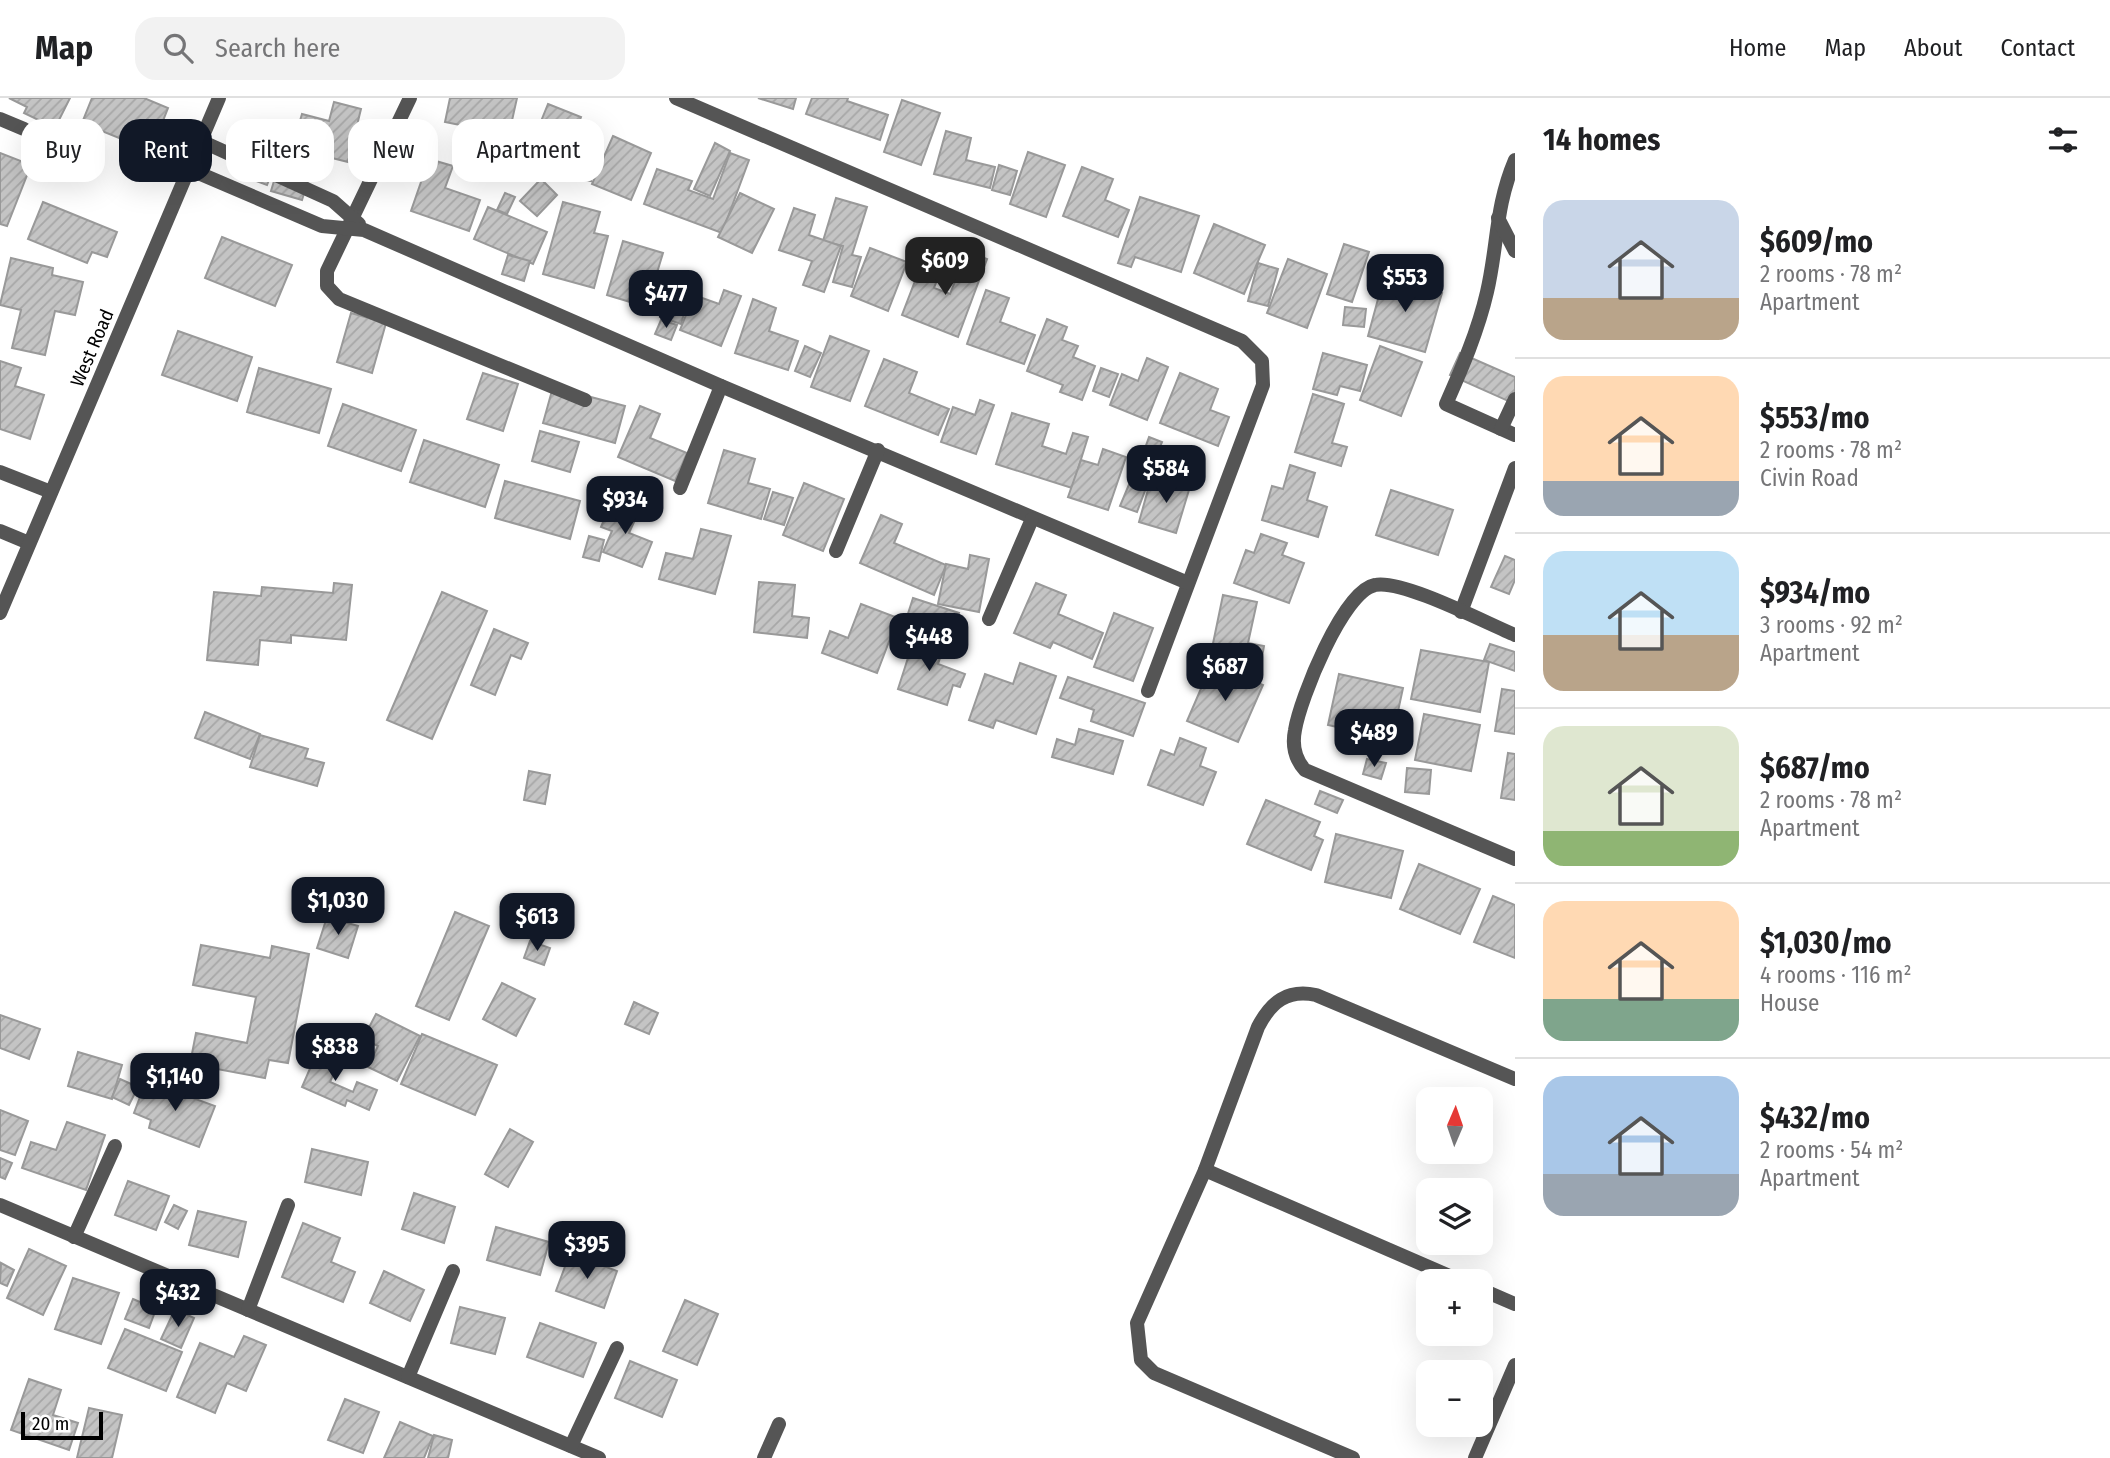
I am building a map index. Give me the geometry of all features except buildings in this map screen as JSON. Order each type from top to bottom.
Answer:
[{"type":"street","name":"West Road","points":[[210,119],[219,98]]},
{"type":"street","points":[[410,98],[326,279],[331,292],[339,299],[585,400]]},
{"type":"street","points":[[676,98],[1242,341],[1262,361],[1263,384],[1149,691]]},
{"type":"street","points":[[0,119],[21,128]]},
{"type":"street","points":[[212,146],[333,201],[350,223],[364,230],[721,386],[1188,583]]},
{"type":"street","points":[[1515,160],[1497,216],[1488,291],[1462,370],[1446,404],[1515,435]]},
{"type":"street","points":[[212,179],[322,226],[350,223]]},
{"type":"street","name":"West Road","points":[[0,613],[183,182]]},
{"type":"street","points":[[1497,216],[1515,251]]},
{"type":"street","points":[[680,488],[721,386]]},
{"type":"street","points":[[1501,429],[1515,399]]},
{"type":"street","points":[[836,551],[878,450]]},
{"type":"street","points":[[1461,612],[1515,468]]},
{"type":"street","points":[[0,472],[51,492]]},
{"type":"street","points":[[989,619],[1032,519]]},
{"type":"street","points":[[0,531],[29,543]]},
{"type":"street","points":[[1515,635],[1394,584],[1371,586],[1356,595],[1322,653],[1295,729],[1297,761],[1305,770],[1515,859]]},
{"type":"street","points":[[1353,1458],[1154,1373],[1141,1360],[1137,1324],[1205,1170],[1258,1027],[1270,1007],[1290,993],[1302,992],[1324,998],[1515,1079]]},
{"type":"street","points":[[74,1237],[115,1146]]},
{"type":"street","points":[[1205,1170],[1433,1269]]},
{"type":"street","points":[[0,1205],[599,1458]]},
{"type":"street","points":[[248,1310],[288,1205]]},
{"type":"street","points":[[408,1377],[453,1270]]},
{"type":"street","points":[[1493,1295],[1515,1304]]},
{"type":"street","points":[[571,1446],[617,1348]]},
{"type":"street","points":[[1475,1458],[1515,1365]]},
{"type":"street","points":[[764,1458],[779,1424]]}]
